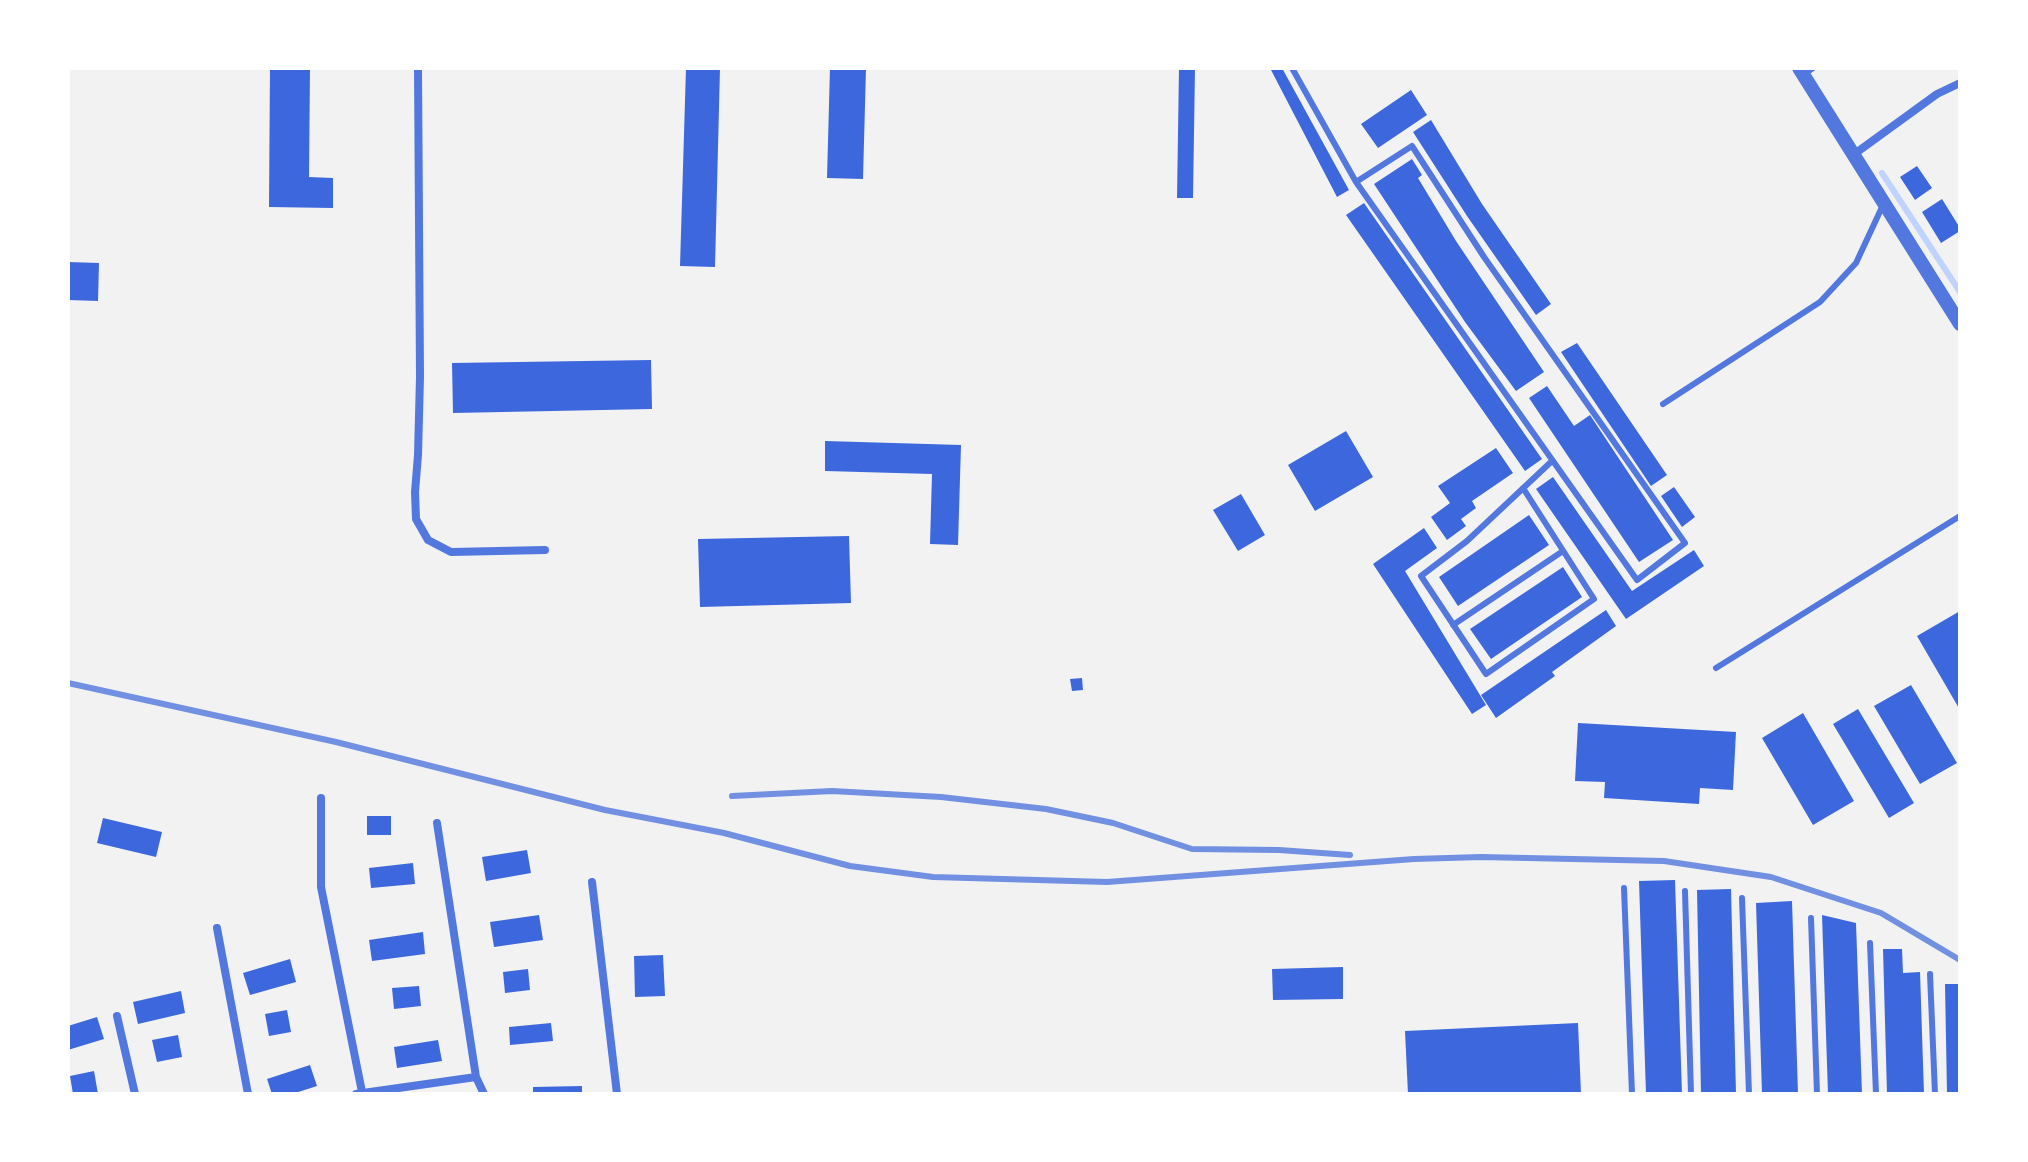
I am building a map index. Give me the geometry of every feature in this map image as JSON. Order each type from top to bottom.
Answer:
[{"type":"street","points":[[418,68],[420,377],[416,519],[428,540],[451,552],[545,550]]},
{"type":"street","points":[[1805,70],[1883,205],[1960,324]]},
{"type":"street","points":[[1853,155],[1937,94],[1960,83]]},
{"type":"street","points":[[321,798],[321,887],[359,1093],[386,1092],[476,1077]]},
{"type":"street","points":[[437,823],[476,1077],[484,1094]]},
{"type":"street","points":[[592,882],[617,1094]]},
{"type":"street","points":[[217,928],[248,1094]]},
{"type":"street","points":[[117,1016],[135,1094]]},
{"type":"lane","points":[[1292,68],[1356,182],[1637,580],[1685,543],[1484,257],[1412,146],[1356,182]]},
{"type":"lane","points":[[1663,404],[1820,302],[1856,263],[1883,205]]},
{"type":"lane","points":[[1523,488],[1594,599],[1486,674],[1421,576],[1467,541],[1523,488],[1552,461]]},
{"type":"lane","points":[[1716,668],[1960,516]]},
{"type":"lane","points":[[1453,625],[1563,551]]},
{"type":"lane","points":[[1624,888],[1632,1094]]},
{"type":"lane","points":[[1685,891],[1691,1094]]},
{"type":"lane","points":[[1742,898],[1749,1094]]},
{"type":"lane","points":[[1811,918],[1817,1094]]},
{"type":"lane","points":[[1870,943],[1876,1094]]},
{"type":"lane","points":[[1930,974],[1935,1094]]},
{"type":"building","points":[[270,68],[310,68],[309,177],[333,178],[333,208],[269,207]]},
{"type":"building","points":[[686,68],[720,68],[715,267],[680,266]]},
{"type":"building","points":[[830,68],[866,68],[863,179],[827,178]]},
{"type":"building","points":[[1179,68],[1195,68],[1193,198],[1177,198]]},
{"type":"building","points":[[1270,68],[1282,68],[1349,190],[1337,197]]},
{"type":"building","points":[[1411,90],[1427,115],[1378,148],[1361,124]]},
{"type":"building","points":[[1431,120],[1482,204],[1551,304],[1536,315],[1413,132]]},
{"type":"building","points":[[1412,159],[1422,175],[1418,178],[1456,241],[1544,372],[1516,391],[1465,322],[1374,184]]},
{"type":"building","points":[[1917,166],[1932,188],[1915,200],[1900,177]]},
{"type":"building","points":[[1942,199],[1960,231],[1941,243],[1922,212]]},
{"type":"building","points":[[1364,203],[1542,459],[1525,471],[1346,215]]},
{"type":"building","points":[[68,262],[99,263],[98,301],[68,300]]},
{"type":"building","points":[[1577,343],[1667,475],[1651,486],[1561,352]]},
{"type":"building","points":[[651,360],[652,409],[453,413],[452,363]]},
{"type":"building","points":[[1547,386],[1574,426],[1590,415],[1673,540],[1639,562],[1529,398]]},
{"type":"building","points":[[1346,431],[1373,477],[1315,511],[1288,465]]},
{"type":"building","points":[[825,441],[961,445],[958,545],[930,544],[932,474],[825,471]]},
{"type":"building","points":[[1496,448],[1513,473],[1472,501],[1476,508],[1461,519],[1466,526],[1447,540],[1431,517],[1450,503],[1438,486]]},
{"type":"building","points":[[1553,477],[1632,591],[1694,550],[1704,566],[1626,619],[1536,489]]},
{"type":"building","points":[[1674,487],[1695,517],[1682,527],[1661,496]]},
{"type":"building","points":[[1241,494],[1265,535],[1238,551],[1213,510]]},
{"type":"building","points":[[1529,515],[1549,545],[1458,606],[1439,577]]},
{"type":"building","points":[[1424,528],[1437,548],[1405,571],[1486,705],[1472,714],[1373,564]]},
{"type":"building","points":[[849,536],[851,603],[700,607],[698,539]]},
{"type":"building","points":[[1563,567],[1582,597],[1491,659],[1470,629]]},
{"type":"building","points":[[1606,610],[1616,626],[1552,672],[1555,676],[1496,718],[1481,695]]},
{"type":"building","points":[[1960,611],[1960,710],[1917,636]]},
{"type":"building","points":[[1082,678],[1083,690],[1072,691],[1070,679]]},
{"type":"building","points":[[1911,685],[1957,763],[1920,784],[1874,706]]},
{"type":"building","points":[[1858,709],[1914,803],[1889,818],[1833,724]]},
{"type":"building","points":[[1803,713],[1854,801],[1813,825],[1762,738]]},
{"type":"building","points":[[1578,723],[1736,732],[1733,790],[1700,788],[1699,804],[1604,798],[1605,782],[1575,781]]},
{"type":"building","points":[[367,816],[391,816],[391,835],[367,835]]},
{"type":"building","points":[[103,818],[162,832],[156,857],[97,843]]},
{"type":"building","points":[[527,850],[531,873],[486,881],[482,857]]},
{"type":"building","points":[[413,863],[415,884],[371,888],[369,868]]},
{"type":"building","points":[[1675,880],[1682,1094],[1646,1094],[1639,881]]},
{"type":"building","points":[[1731,889],[1736,1094],[1701,1094],[1697,890]]},
{"type":"building","points":[[1792,901],[1798,1094],[1762,1094],[1756,903]]},
{"type":"building","points":[[539,915],[543,940],[494,947],[490,922]]},
{"type":"building","points":[[1822,915],[1856,923],[1862,1094],[1828,1094]]},
{"type":"building","points":[[423,932],[425,954],[372,961],[369,940]]},
{"type":"building","points":[[1883,949],[1902,949],[1903,973],[1920,972],[1924,1094],[1887,1094]]},
{"type":"building","points":[[663,955],[665,996],[635,997],[634,956]]},
{"type":"building","points":[[290,959],[296,982],[250,995],[243,973]]},
{"type":"building","points":[[1343,967],[1343,999],[1273,1000],[1272,969]]},
{"type":"building","points":[[528,969],[530,990],[505,993],[503,972]]},
{"type":"building","points":[[1945,984],[1960,984],[1960,1094],[1947,1094]]},
{"type":"building","points":[[419,986],[421,1006],[394,1009],[392,988]]},
{"type":"building","points":[[181,991],[185,1013],[138,1024],[133,1002]]},
{"type":"building","points":[[287,1010],[291,1032],[269,1036],[265,1014]]},
{"type":"building","points":[[97,1017],[104,1039],[68,1050],[68,1026]]},
{"type":"building","points":[[551,1023],[553,1041],[510,1045],[509,1027]]},
{"type":"building","points":[[1578,1023],[1581,1094],[1408,1094],[1405,1031]]},
{"type":"building","points":[[178,1035],[182,1057],[157,1062],[152,1040]]},
{"type":"building","points":[[438,1040],[442,1061],[397,1068],[394,1047]]},
{"type":"building","points":[[310,1065],[317,1086],[292,1094],[272,1094],[267,1079]]},
{"type":"building","points":[[94,1071],[98,1094],[73,1094],[70,1076]]},
{"type":"building","points":[[582,1086],[582,1094],[533,1094],[533,1087]]},
{"type":"waterway","points":[[1882,173],[1960,292]]},
{"type":"railway","points":[[68,683],[336,742],[605,810],[724,833],[850,866],[933,877],[1107,882],[1414,859],[1481,857],[1664,861],[1771,877],[1881,913],[1960,960]]},
{"type":"railway","points":[[732,796],[832,791],[941,797],[1046,809],[1113,823],[1192,849],[1350,855]]}]
